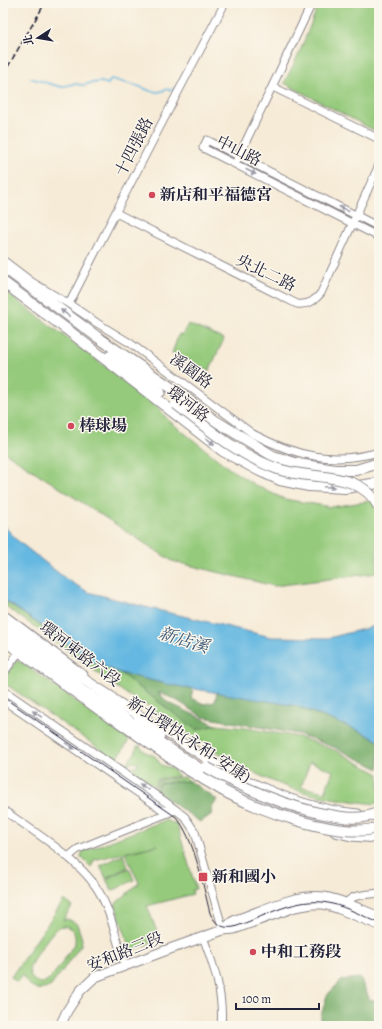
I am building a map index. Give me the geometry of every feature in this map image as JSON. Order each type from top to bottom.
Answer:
[{"type":"highway","name":"環河路","points":[[3,267],[96,336],[183,396],[214,420],[272,456],[298,464],[340,470],[356,470],[379,463]]},
{"type":"highway","name":"環河路","points":[[3,282],[224,451],[260,471],[280,480],[309,486],[345,488],[379,483]]},
{"type":"highway","points":[[69,331],[126,366],[233,441],[257,456],[280,465],[293,468],[351,477],[370,487],[379,498]]},
{"type":"highway","points":[[96,336],[227,442],[254,459],[286,472],[354,483],[369,493],[379,507]]},
{"type":"highway","name":"新北環快(永和-安康)","points":[[3,632],[52,659],[111,697]]},
{"type":"highway","name":"新北環快(永和-安康)","points":[[3,632],[83,691],[111,708],[164,746],[208,774],[252,798],[314,819],[338,825],[379,831]]},
{"type":"highway","points":[[83,691],[102,710],[157,750],[222,790],[269,812],[341,830],[366,831],[379,828]]},
{"type":"highway","points":[[139,717],[172,745],[206,767],[252,791],[279,802],[299,808],[348,818],[368,816],[379,812]]},
{"type":"main road","name":"環河東路六段","points":[[3,615],[139,717],[161,728],[193,750],[252,784],[304,804],[355,814],[379,816]]},
{"type":"main road","name":"環河東路六段","points":[[3,632],[19,652],[158,754],[186,773],[222,794],[292,822],[351,836],[379,838]]},
{"type":"main road","name":"安和路三段","points":[[60,1026],[73,1001],[87,983],[95,977],[223,930],[234,929],[284,910],[304,905],[323,904],[344,907],[379,917]]},
{"type":"main road","name":"安和路三段","points":[[344,907],[379,925]]},
{"type":"street","name":"十四張路","points":[[69,304],[225,3]]},
{"type":"street","points":[[236,164],[312,3]]},
{"type":"street","points":[[273,87],[379,139]]},
{"type":"street","name":"中山路","points":[[379,227],[207,140],[203,148],[379,237]]},
{"type":"street","name":"央北二路","points":[[116,213],[290,301],[304,305],[311,303],[322,293],[379,165]]},
{"type":"street","name":"溪園路","points":[[3,260],[32,282],[69,304],[97,324],[130,343],[253,434],[286,450],[324,458],[367,455],[379,452]]},
{"type":"street","points":[[3,620],[111,697]]},
{"type":"street","points":[[3,674],[19,652]]},
{"type":"street","points":[[3,690],[168,803],[185,817],[195,832],[223,930]]},
{"type":"street","points":[[3,700],[163,810],[176,810]]},
{"type":"street","points":[[3,810],[68,857],[81,869],[98,891],[105,904],[125,966]]},
{"type":"street","points":[[68,857],[78,849],[176,810]]},
{"type":"street","points":[[344,907],[351,898],[379,894]]},
{"type":"street","points":[[203,937],[219,985],[222,1026]]},
{"type":"green space","points":[[319,3],[379,3],[379,133],[284,83],[299,54]]},
{"type":"green space","points":[[244,162],[334,206],[333,210],[243,165]]},
{"type":"green space","points":[[3,290],[154,403],[168,420],[230,469],[255,485],[284,499],[331,507],[377,500],[377,573],[274,586],[172,561],[3,451]]},
{"type":"green space","points":[[188,324],[224,339],[209,371],[172,353],[179,334],[183,335]]},
{"type":"green space","points":[[3,600],[95,663],[120,673],[196,729],[216,725],[245,728],[299,737],[337,751],[379,774],[379,801],[375,804],[316,795],[293,789],[235,763],[162,717],[149,706],[136,701],[3,605]],"holes":[[[310,762],[333,771],[325,792],[301,787]]]},
{"type":"green space","points":[[16,661],[20,661],[128,738],[128,742],[116,760],[4,683],[4,678]]},
{"type":"green space","points":[[120,673],[171,685],[193,688],[191,698],[204,704],[215,702],[217,692],[297,706],[362,732],[379,741],[379,769],[336,748],[298,734],[203,717],[176,700],[158,692],[167,702],[216,725],[196,730]]},
{"type":"green space","points":[[137,746],[140,746],[145,752],[155,756],[161,765],[171,768],[179,776],[158,779],[154,787],[132,769],[132,767],[138,765],[138,763],[131,762],[129,765],[125,765],[135,753]]},
{"type":"green space","points":[[185,777],[190,781],[160,783],[156,791],[154,790],[159,780]]},
{"type":"green space","points":[[190,781],[217,800],[212,808],[211,815],[200,822],[156,791],[160,783]]},
{"type":"green space","points":[[166,820],[177,825],[196,889],[192,890],[193,894],[147,906],[160,939],[131,951],[115,904],[139,883],[125,853],[158,845],[94,860],[91,867],[81,857],[82,852]]},
{"type":"green space","points":[[123,855],[128,867],[106,878],[100,866]]},
{"type":"green space","points":[[129,868],[134,880],[112,891],[106,879]]},
{"type":"green space","points":[[64,900],[72,906],[63,920],[68,919],[77,924],[82,939],[81,945],[51,986],[38,989],[31,986],[22,975],[17,982],[11,977]],"holes":[[[65,926],[74,932],[75,943],[58,969],[50,978],[44,983],[37,982],[30,974],[30,967],[53,932],[59,927]]]},
{"type":"green space","points":[[360,978],[370,1000],[379,1000],[379,1026],[320,1026],[321,1016],[327,995],[342,980]]},
{"type":"water","name":"新店溪","points":[[3,525],[18,541],[66,579],[88,592],[271,637],[329,638],[379,625],[379,741],[362,732],[297,706],[171,685],[120,673],[95,663],[3,599]]},
{"type":"waterway","points":[[30,78],[61,87],[73,84],[84,85],[101,82],[108,84],[111,79],[150,91],[159,92],[175,88]]},
{"type":"tram line","points":[[3,697],[176,817],[188,837],[193,849],[210,913],[219,925],[234,927],[288,906],[310,902],[322,902],[336,905],[379,923]]},
{"type":"railway","points":[[3,75],[45,3]]},
{"type":"place","name":"新店和平福德宮","points":[[152,195]]},
{"type":"place","name":"棒球場","points":[[71,426]]},
{"type":"place","name":"新和國小","points":[[203,877]]},
{"type":"place","name":"中和工務段","points":[[253,952]]}]
